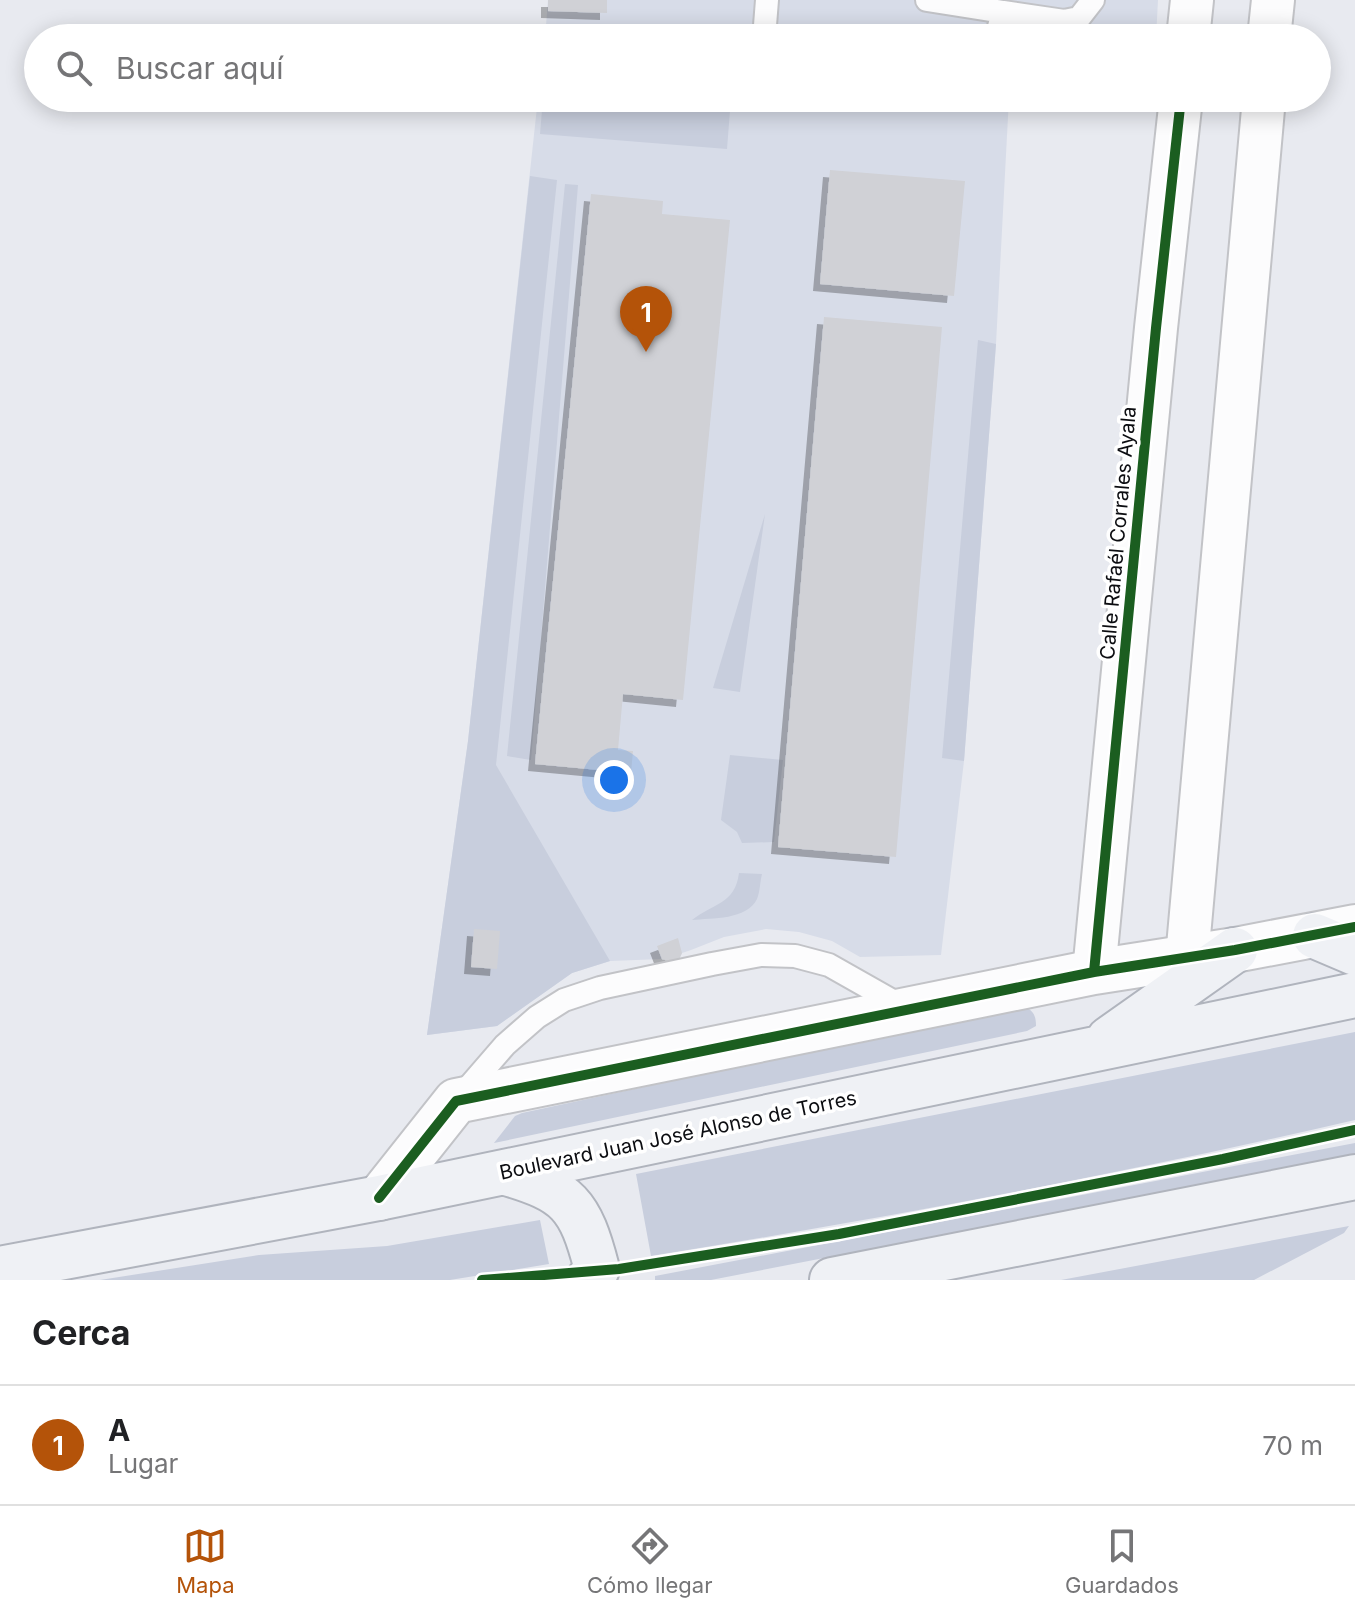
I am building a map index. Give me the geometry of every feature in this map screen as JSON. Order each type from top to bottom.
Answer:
[{"type":"main road","points":[[1335,932],[1355,953]]},
{"type":"main road","points":[[1096,1048],[1235,950]]},
{"type":"main road","name":"Boulevard Juan José Alonso de Torres","points":[[0,1269],[379,1198],[1355,995]]},
{"type":"main road","points":[[503,1172],[555,1191],[575,1210],[588,1233],[597,1269],[588,1280]]},
{"type":"main road","points":[[832,1280],[1355,1177]]},
{"type":"street","points":[[1189,24],[1192,0]]},
{"type":"street","points":[[1270,24],[1273,0]]},
{"type":"street","name":"Calle Rafaél Corrales Ayala","points":[[1094,972],[1179,112]]},
{"type":"street","points":[[1187,958],[1263,112]]},
{"type":"street","points":[[379,1198],[456,1101],[906,1008],[1094,972],[1335,932]]},
{"type":"lane","points":[[765,24],[767,0]]},
{"type":"lane","points":[[927,0],[1064,21],[1079,18],[1093,0]]},
{"type":"lane","points":[[1000,24],[1003,12]]},
{"type":"lane","points":[[456,1101],[505,1045],[537,1017],[564,1000],[600,988],[712,964],[761,955],[795,956],[829,965],[906,1008]]},
{"type":"shaded area","points":[[548,0],[1158,0],[1157,24],[546,24]]},
{"type":"shaded area","points":[[536,112],[1008,112],[996,344],[964,761],[941,955],[860,957],[832,941],[799,932],[766,929],[724,937],[682,953],[677,964],[662,959],[610,961],[572,973],[497,1026],[427,1035],[468,741]]},
{"type":"shaded area","points":[[542,112],[730,112],[727,149],[540,134]]},
{"type":"shaded area","points":[[530,176],[557,180],[496,765],[610,961],[572,973],[497,1026],[427,1035],[468,741]]},
{"type":"shaded area","points":[[565,184],[578,185],[531,760],[507,756]]},
{"type":"shaded area","points":[[978,340],[996,344],[964,761],[942,758]]},
{"type":"shaded area","points":[[765,514],[740,692],[713,688]]},
{"type":"shaded area","points":[[730,755],[783,760],[774,842],[742,843],[737,832],[721,820]]},
{"type":"shaded area","points":[[739,873],[762,874],[758,896],[752,906],[728,917],[692,920],[728,897]]},
{"type":"shaded area","points":[[1023,1006],[1032,1011],[1035,1019],[1036,1026],[1027,1031],[494,1143],[515,1116],[522,1113]]},
{"type":"shaded area","points":[[1355,1032],[1355,1120],[1004,1194],[651,1256],[636,1174]]},
{"type":"shaded area","points":[[1355,1143],[1355,1155],[711,1280],[655,1280],[655,1276]]},
{"type":"shaded area","points":[[540,1220],[549,1264],[450,1280],[100,1280],[259,1255],[387,1246]]},
{"type":"shaded area","points":[[1349,1226],[1344,1233],[1254,1280],[1061,1280]]},
{"type":"building","points":[[548,0],[607,0],[607,13],[548,11]]},
{"type":"building","points":[[830,170],[965,181],[954,296],[820,284]]},
{"type":"building","points":[[591,194],[663,201],[662,214],[730,220],[683,700],[623,694],[618,750],[633,751],[631,773],[535,764]]},
{"type":"building","points":[[824,317],[942,327],[896,857],[778,847]]},
{"type":"building","points":[[474,929],[500,931],[497,969],[471,967]]},
{"type":"building","points":[[678,938],[682,953],[677,964],[662,959],[657,946]]},
{"type":"cycle path","points":[[1094,972],[1179,112]]},
{"type":"cycle path","points":[[379,1198],[456,1101],[1094,972],[1355,927]]},
{"type":"cycle path","points":[[482,1280],[619,1269],[839,1234],[1355,1130]]},
{"type":"place","name":"A","points":[[646,352]]}]
